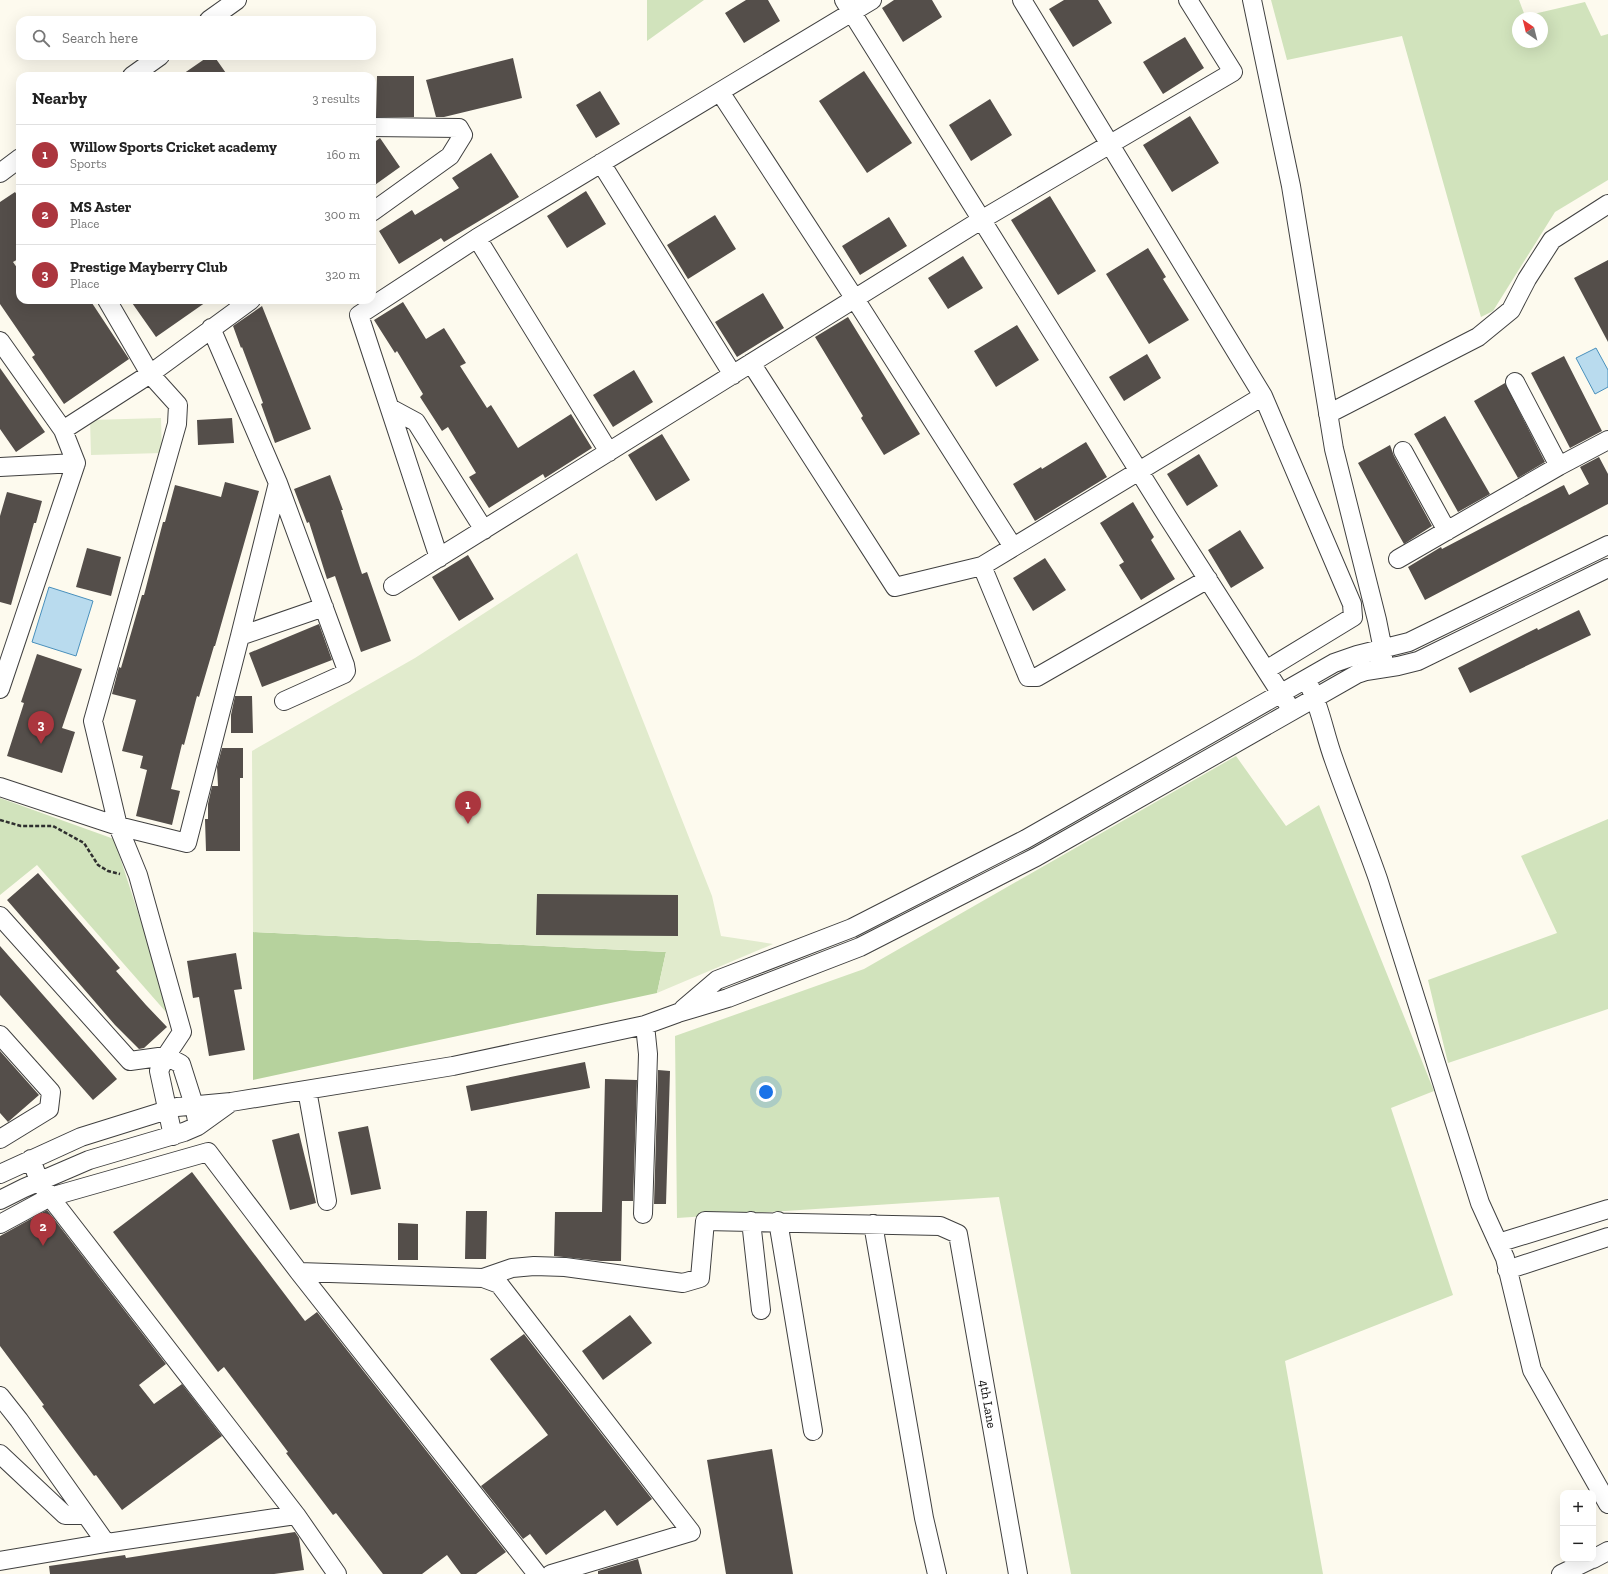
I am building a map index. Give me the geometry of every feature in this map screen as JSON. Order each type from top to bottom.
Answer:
[{"type":"street","points":[[215,16],[237,0]]},
{"type":"street","points":[[376,304],[477,238],[720,92],[848,6],[872,0]]},
{"type":"street","points":[[1022,0],[1263,396],[1352,604],[1353,617],[1266,670]]},
{"type":"street","points":[[393,586],[981,220],[1233,72],[1188,0]]},
{"type":"street","points":[[1252,0],[1291,186],[1334,449],[1377,620],[1382,650],[1382,668]]},
{"type":"street","points":[[848,6],[1138,471],[1292,712]]},
{"type":"street","points":[[138,72],[154,60]]},
{"type":"street","points":[[720,92],[855,299],[1013,547]]},
{"type":"street","points":[[376,127],[459,128],[463,135],[450,156],[376,209]]},
{"type":"street","points":[[0,173],[16,161]]},
{"type":"street","points":[[601,163],[733,375]]},
{"type":"street","points":[[1328,414],[1478,337],[1511,310],[1527,279],[1552,240],[1608,204]]},
{"type":"street","points":[[477,238],[609,452]]},
{"type":"street","points":[[109,304],[150,374],[178,405],[177,424],[93,721],[118,826],[138,875],[182,1032],[158,1071],[173,1136]]},
{"type":"street","points":[[63,430],[150,374],[244,304]]},
{"type":"street","points":[[376,304],[359,315],[439,558]]},
{"type":"street","points":[[211,328],[278,483],[345,665],[346,671],[344,674],[284,701]]},
{"type":"street","points":[[0,340],[63,430],[76,463],[0,689]]},
{"type":"street","points":[[751,364],[895,587],[982,566],[1263,396]]},
{"type":"street","points":[[1515,382],[1559,466]]},
{"type":"street","points":[[390,408],[416,422],[484,530]]},
{"type":"street","points":[[1398,559],[1559,466],[1608,440]]},
{"type":"street","points":[[1403,450],[1447,531]]},
{"type":"street","points":[[0,467],[76,463]]},
{"type":"street","points":[[0,787],[118,826],[187,843],[278,483]]},
{"type":"street","points":[[678,1013],[717,980],[859,924],[1026,839],[1334,663],[1357,655],[1382,650],[1409,642],[1608,545]]},
{"type":"street","points":[[982,566],[1028,677],[1036,677],[1208,579]]},
{"type":"street","points":[[0,1035],[51,1092],[49,1109],[0,1141],[7,1170],[81,1138],[177,1107],[231,1102],[453,1066],[645,1025],[678,1013],[728,998],[860,947],[1036,857],[1357,674],[1366,670],[1398,666],[1418,661],[1608,568]]},
{"type":"street","points":[[240,636],[324,607]]},
{"type":"street","points":[[1306,679],[1315,698],[1333,759],[1361,828],[1378,879],[1480,1203],[1505,1258],[1532,1370],[1608,1504]]},
{"type":"street","points":[[0,916],[130,1061],[166,1056],[181,1064],[194,1106],[198,1126]]},
{"type":"street","points":[[643,1214],[648,1054],[645,1025]]},
{"type":"street","points":[[307,1090],[327,1201]]},
{"type":"street","points":[[0,1200],[39,1181],[89,1160],[173,1136],[198,1126],[231,1102]]},
{"type":"street","points":[[0,1224],[50,1197],[208,1152],[299,1272],[537,1574]]},
{"type":"street","points":[[31,1159],[39,1181],[50,1197],[296,1515],[337,1574]]},
{"type":"street","points":[[1498,1243],[1608,1209]]},
{"type":"street","points":[[483,1278],[512,1268],[565,1267],[683,1283],[700,1278],[705,1220],[872,1224],[924,1518],[937,1574]]},
{"type":"street","points":[[751,1221],[761,1310]]},
{"type":"street","points":[[778,1222],[813,1431]]},
{"type":"street","name":"4th Lane","points":[[872,1224],[940,1226],[958,1234],[1018,1574]]},
{"type":"street","points":[[1508,1270],[1608,1237]]},
{"type":"street","points":[[299,1272],[483,1278],[499,1284],[506,1291],[691,1532],[551,1574]]},
{"type":"street","points":[[0,1396],[19,1420],[106,1543]]},
{"type":"street","points":[[0,1454],[65,1515],[86,1515]]},
{"type":"street","points":[[0,1561],[106,1543],[296,1515]]},
{"type":"street","points":[[1596,1557],[1608,1551]]},
{"type":"street","points":[[1561,1574],[1586,1562]]},
{"type":"path","points":[[0,820],[21,826],[53,826],[84,843],[98,865],[108,871],[121,875],[138,875]]},
{"type":"green space","points":[[647,0],[704,0],[647,41]]},
{"type":"green space","points":[[1271,0],[1519,0],[1524,12],[1512,12],[1512,48],[1548,48],[1548,12],[1542,12],[1585,2],[1601,36],[1608,34],[1608,180],[1555,212],[1493,311],[1481,317],[1402,36],[1287,60]]},
{"type":"green space","points":[[161,418],[162,453],[91,455],[90,420]]},
{"type":"green space","points":[[577,553],[712,896],[721,936],[773,944],[657,993],[666,952],[253,932],[252,751],[415,658]]},
{"type":"green space","points":[[1236,756],[1286,826],[1319,805],[1434,1091],[1391,1108],[1453,1295],[1285,1361],[1323,1574],[1071,1574],[999,1197],[677,1218],[675,1036],[864,969]]},
{"type":"green space","points":[[0,798],[114,839],[173,1020],[37,865],[0,895]]},
{"type":"green space","points":[[1608,819],[1608,1009],[1448,1063],[1428,980],[1557,933],[1521,856]]},
{"type":"green space","points":[[253,932],[666,952],[657,993],[253,1080]]},
{"type":"water","points":[[1596,348],[1608,370],[1608,387],[1595,394],[1576,358]]},
{"type":"water","points":[[49,587],[93,601],[76,656],[32,642]]},
{"type":"building","points":[[746,0],[768,0],[780,21],[744,43],[725,13]]},
{"type":"building","points":[[894,0],[932,0],[942,17],[903,42],[882,8]]},
{"type":"building","points":[[1064,0],[1098,0],[1112,23],[1073,47],[1049,9]]},
{"type":"building","points":[[1185,37],[1204,68],[1163,94],[1143,62]]},
{"type":"building","points":[[513,58],[522,98],[444,117],[436,117],[426,80]]},
{"type":"building","points":[[203,60],[217,60],[225,72],[186,72]]},
{"type":"building","points":[[864,71],[912,143],[867,173],[819,101]]},
{"type":"building","points":[[377,76],[414,76],[414,117],[376,117]]},
{"type":"building","points":[[600,91],[620,124],[596,138],[576,105]]},
{"type":"building","points":[[990,99],[1012,135],[971,161],[949,125]]},
{"type":"building","points":[[1190,116],[1219,163],[1172,192],[1143,145]]},
{"type":"building","points":[[380,138],[400,167],[376,184],[376,141]]},
{"type":"building","points":[[491,153],[519,197],[444,242],[441,238],[399,264],[379,231],[412,210],[415,215],[459,188],[452,178]]},
{"type":"building","points":[[586,191],[606,224],[567,248],[547,216]]},
{"type":"building","points":[[15,192],[16,193],[16,260],[13,262],[16,266],[16,304],[93,304],[129,359],[64,404],[32,357],[35,355],[0,304],[0,202]]},
{"type":"building","points":[[1050,196],[1096,271],[1058,295],[1011,220]]},
{"type":"building","points":[[715,215],[736,249],[688,279],[667,245]]},
{"type":"building","points":[[889,217],[907,246],[860,275],[842,246]]},
{"type":"building","points":[[1148,248],[1166,277],[1163,279],[1189,320],[1149,344],[1106,274]]},
{"type":"building","points":[[963,256],[983,288],[948,309],[928,278]]},
{"type":"building","points":[[1608,260],[1608,342],[1574,278]]},
{"type":"building","points":[[763,293],[784,328],[737,357],[715,322]]},
{"type":"building","points":[[403,302],[426,339],[444,328],[466,363],[460,366],[487,408],[491,405],[518,448],[571,414],[592,448],[545,478],[543,474],[489,508],[469,477],[476,473],[448,427],[442,431],[420,397],[423,394],[397,351],[395,353],[374,320]]},
{"type":"building","points":[[133,304],[203,304],[156,337]]},
{"type":"building","points":[[262,306],[311,429],[275,443],[261,404],[263,403],[233,326]]},
{"type":"building","points":[[848,317],[920,434],[884,455],[861,418],[863,416],[815,337]]},
{"type":"building","points":[[1017,325],[1039,360],[996,387],[974,351]]},
{"type":"building","points":[[1147,354],[1161,378],[1124,401],[1109,377]]},
{"type":"building","points":[[1564,356],[1602,431],[1570,448],[1531,373]]},
{"type":"building","points":[[0,368],[45,432],[16,452],[0,429]]},
{"type":"building","points":[[634,370],[653,402],[613,427],[593,395]]},
{"type":"building","points":[[1505,383],[1545,462],[1518,478],[1474,401]]},
{"type":"building","points":[[1445,416],[1490,494],[1458,512],[1414,434]]},
{"type":"building","points":[[232,418],[234,443],[198,445],[197,420]]},
{"type":"building","points":[[662,434],[690,480],[656,501],[628,455]]},
{"type":"building","points":[[1086,442],[1107,477],[1035,521],[1013,484],[1041,467],[1042,469]]},
{"type":"building","points":[[1390,445],[1394,456],[1432,526],[1404,544],[1358,463]]},
{"type":"building","points":[[1199,454],[1218,486],[1187,506],[1167,474]]},
{"type":"building","points":[[1599,457],[1608,474],[1608,504],[1425,600],[1408,567],[1441,547],[1442,549],[1564,485],[1569,495],[1589,484],[1580,467]]},
{"type":"building","points":[[330,475],[343,510],[341,510],[362,574],[367,572],[391,641],[361,652],[335,576],[327,579],[309,522],[307,523],[294,489]]},
{"type":"building","points":[[225,482],[259,491],[215,646],[199,697],[197,696],[184,745],[182,744],[171,789],[180,791],[172,825],[136,816],[147,770],[140,768],[143,756],[122,751],[136,700],[112,694],[142,595],[144,595],[163,522],[165,522],[175,485],[221,497]]},
{"type":"building","points":[[7,492],[42,501],[36,523],[34,523],[11,605],[0,602],[0,516]]},
{"type":"building","points":[[1133,502],[1154,537],[1151,540],[1175,579],[1141,600],[1119,565],[1124,562],[1100,523]]},
{"type":"building","points":[[1240,530],[1264,568],[1231,588],[1208,550]]},
{"type":"building","points":[[87,548],[121,557],[111,596],[76,587]]},
{"type":"building","points":[[468,555],[494,599],[459,621],[432,577]]},
{"type":"building","points":[[1045,558],[1066,590],[1033,611],[1013,578]]},
{"type":"building","points":[[1579,610],[1591,635],[1470,693],[1458,668],[1537,628],[1538,630]]},
{"type":"building","points":[[319,624],[332,660],[262,687],[249,653]]},
{"type":"building","points":[[37,654],[82,669],[62,728],[75,732],[62,773],[7,756],[24,703],[21,702]]},
{"type":"building","points":[[235,696],[252,696],[253,733],[231,733],[231,715]]},
{"type":"building","points":[[222,748],[243,748],[243,778],[240,778],[240,851],[206,851],[205,819],[208,819],[208,804],[212,786],[218,786],[217,767]]},
{"type":"building","points":[[38,873],[120,968],[116,971],[167,1027],[144,1048],[139,1049],[115,1025],[7,900]]},
{"type":"building","points":[[537,894],[678,895],[678,936],[536,935]]},
{"type":"building","points":[[0,946],[117,1079],[93,1100],[0,995]]},
{"type":"building","points":[[236,953],[242,989],[234,990],[245,1050],[209,1056],[199,997],[193,998],[187,961]]},
{"type":"building","points":[[0,1051],[39,1095],[8,1122],[0,1113]]},
{"type":"building","points":[[585,1062],[590,1088],[471,1111],[466,1086]]},
{"type":"building","points":[[658,1070],[670,1071],[666,1204],[654,1204]]},
{"type":"building","points":[[605,1079],[637,1080],[633,1201],[622,1201],[621,1261],[601,1261],[554,1256],[555,1212],[602,1212]]},
{"type":"building","points":[[368,1126],[381,1189],[351,1195],[338,1132]]},
{"type":"building","points":[[299,1133],[316,1203],[290,1210],[272,1140]]},
{"type":"building","points":[[192,1172],[305,1321],[317,1312],[506,1552],[476,1574],[461,1574],[447,1555],[422,1574],[383,1574],[336,1513],[333,1515],[224,1367],[218,1372],[113,1232]]},
{"type":"building","points":[[47,1210],[166,1364],[139,1385],[154,1404],[182,1384],[222,1436],[122,1510],[96,1475],[94,1476],[76,1452],[42,1406],[44,1405],[0,1346],[0,1236]]},
{"type":"building","points":[[466,1211],[487,1211],[486,1259],[465,1259]]},
{"type":"building","points":[[398,1223],[418,1224],[418,1260],[398,1260]]},
{"type":"building","points":[[630,1315],[652,1343],[603,1380],[582,1351]]},
{"type":"building","points":[[524,1334],[652,1499],[617,1526],[605,1510],[546,1555],[530,1534],[523,1539],[481,1486],[548,1435],[490,1359]]},
{"type":"building","points":[[772,1449],[793,1574],[726,1574],[707,1460]]},
{"type":"building","points":[[295,1532],[299,1538],[304,1570],[274,1574],[50,1574],[49,1566],[125,1555],[126,1558]]},
{"type":"building","points":[[638,1559],[642,1574],[598,1574],[598,1571]]},
{"type":"place","name":"Prestige Mayberry Club","points":[[41,744]]},
{"type":"place","name":"Willow Sports Cricket academy","points":[[468,824]]},
{"type":"place","name":"MS Aster","points":[[43,1246]]}]
